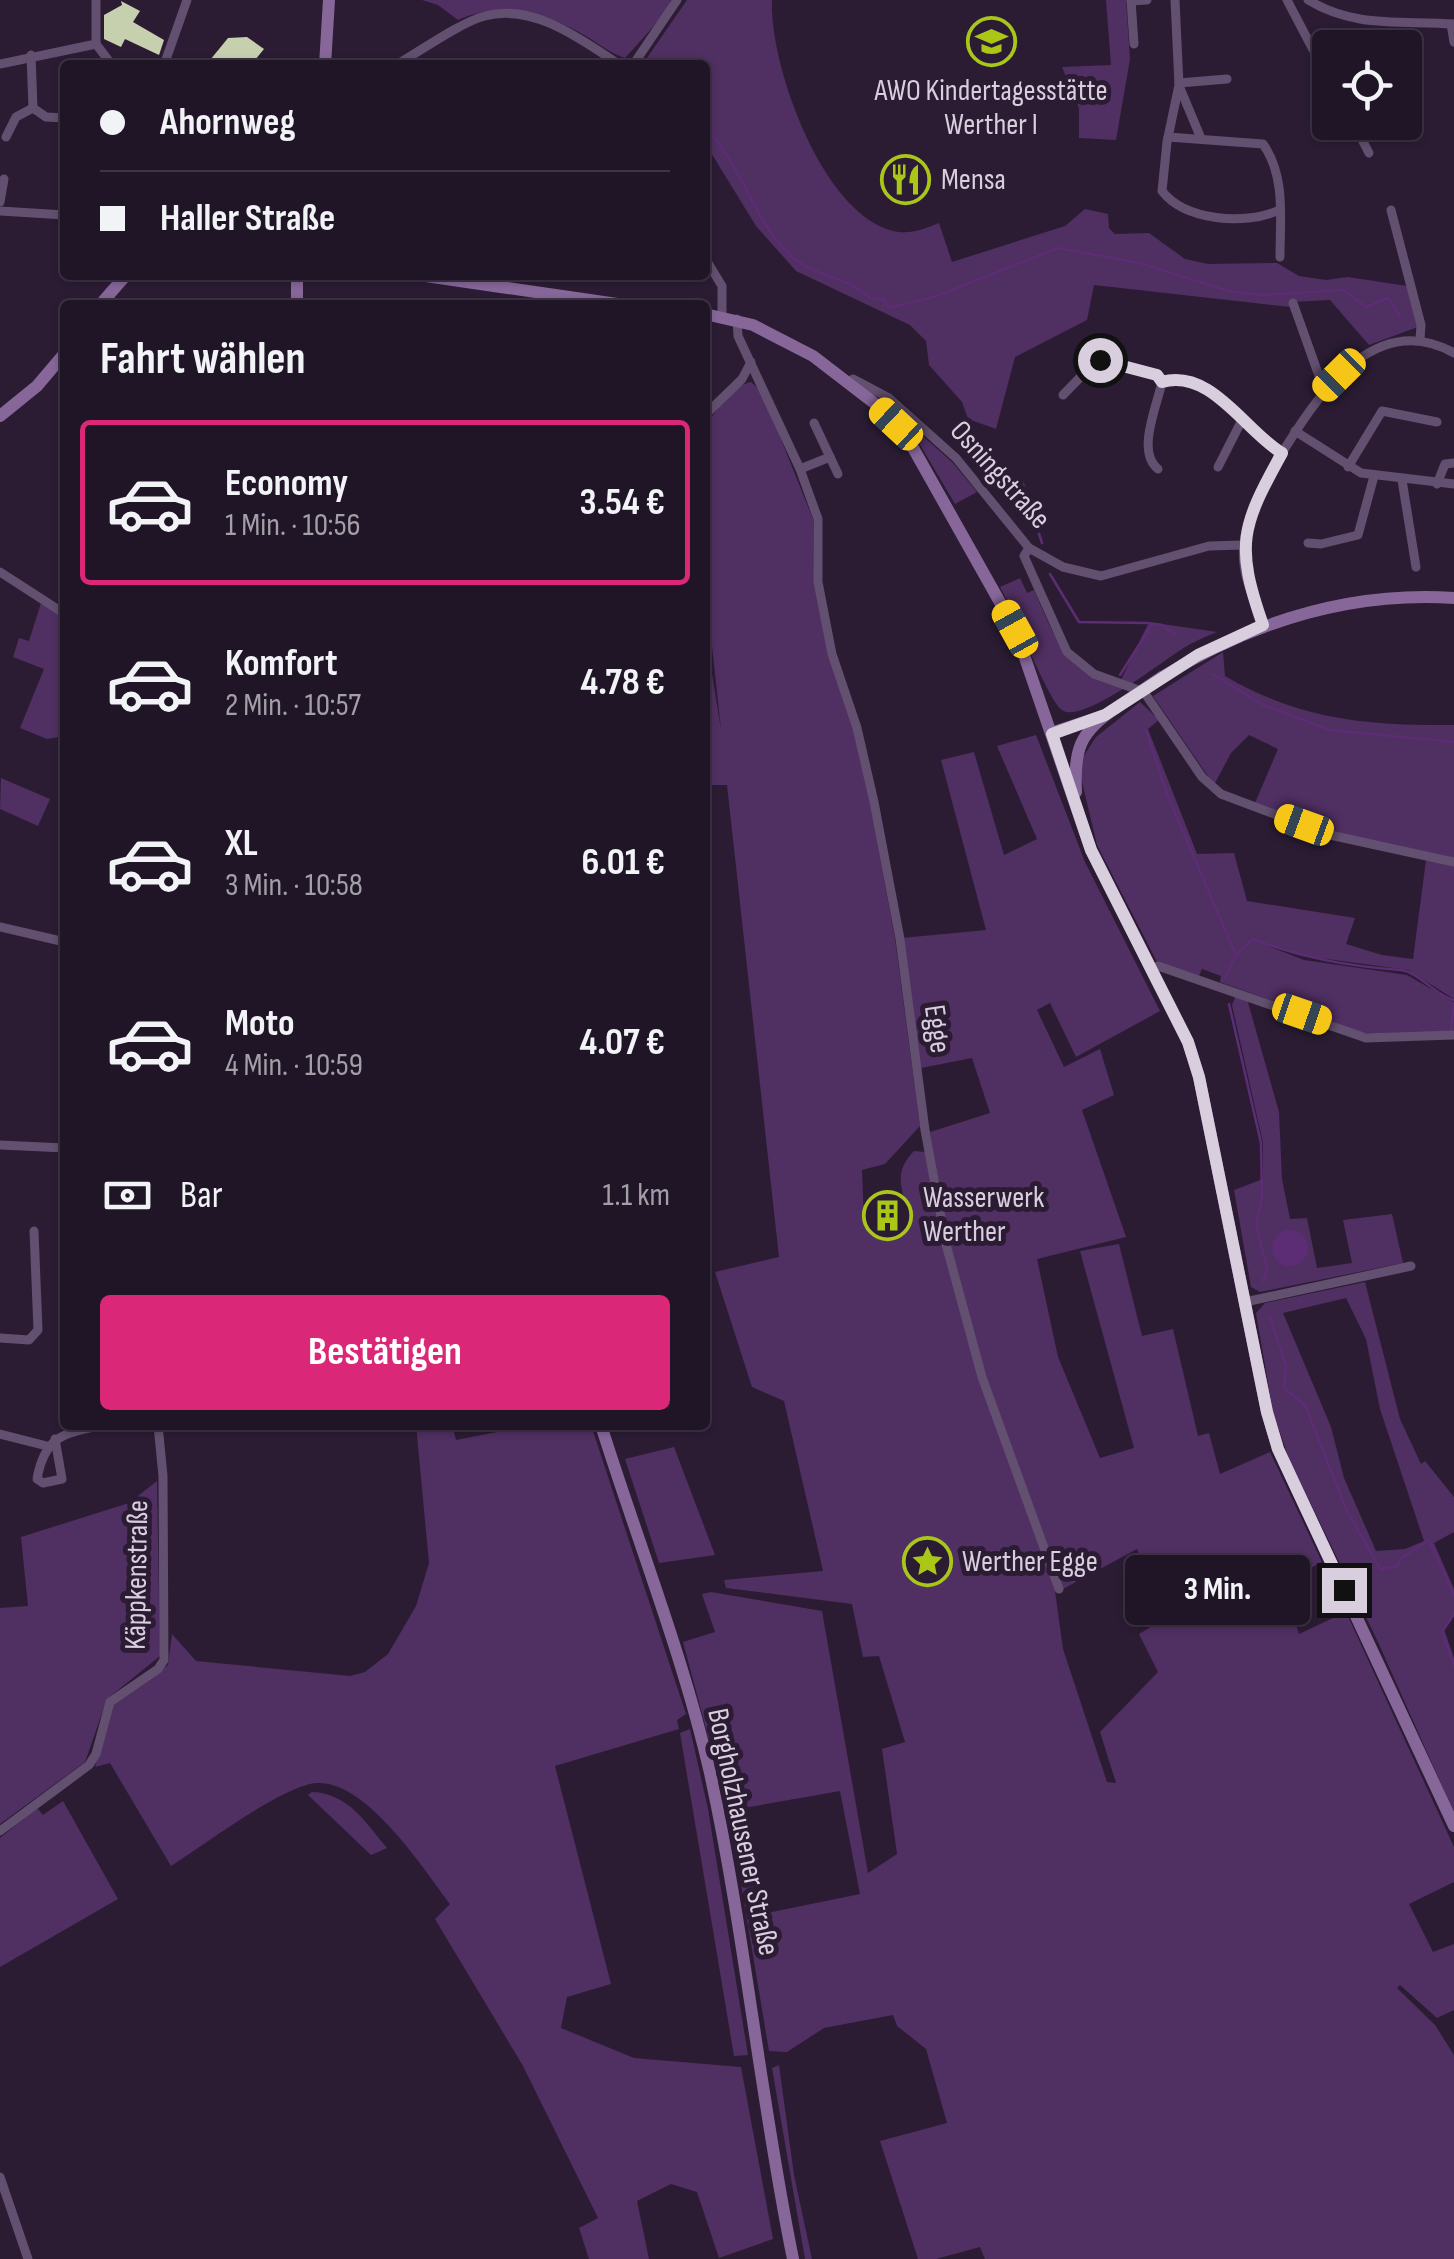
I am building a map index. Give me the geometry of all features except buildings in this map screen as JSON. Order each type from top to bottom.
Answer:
[{"type":"street","points":[[96,0],[96,44],[108,60]]},
{"type":"street","points":[[166,60],[187,0]]},
{"type":"street","points":[[325,60],[330,0]]},
{"type":"street","points":[[635,60],[677,0]]},
{"type":"street","points":[[1134,44],[1131,1],[1147,0]]},
{"type":"street","points":[[1175,0],[1179,84],[1162,187],[1166,197],[1192,210],[1235,219],[1277,211]]},
{"type":"street","points":[[1287,0],[1312,48]]},
{"type":"street","points":[[1308,0],[1335,14],[1378,24],[1453,24],[1454,42]]},
{"type":"street","points":[[405,60],[470,22],[496,15],[523,16],[560,27],[612,60]]},
{"type":"street","points":[[0,64],[96,44]]},
{"type":"street","points":[[599,60],[602,53]]},
{"type":"street","points":[[31,55],[33,108]]},
{"type":"street","points":[[1179,84],[1227,79]]},
{"type":"street","points":[[1179,84],[1200,136]]},
{"type":"street","points":[[33,108],[46,117],[60,118]]},
{"type":"street","points":[[6,137],[16,116],[33,108]]},
{"type":"street","points":[[1168,137],[1200,136],[1211,142],[1262,144],[1273,161],[1280,186],[1280,257]]},
{"type":"street","points":[[1362,140],[1369,153]]},
{"type":"street","points":[[0,202],[4,179]]},
{"type":"street","points":[[1391,210],[1422,324],[1420,339]]},
{"type":"street","points":[[0,211],[60,215]]},
{"type":"street","points":[[710,266],[722,286],[722,316]]},
{"type":"street","points":[[104,300],[122,280]]},
{"type":"street","points":[[453,280],[590,300]]},
{"type":"street","points":[[1294,303],[1324,390]]},
{"type":"street","points":[[710,315],[737,319],[814,356],[896,424],[1015,629],[1076,810],[1118,908],[1188,1042],[1199,1077],[1278,1449],[1454,1826]]},
{"type":"street","name":"Egge","points":[[737,319],[738,336],[800,469],[818,520],[818,582],[832,654],[857,728],[884,856],[946,1244],[982,1377],[1060,1589]]},
{"type":"street","points":[[1263,625],[1247,582],[1243,545],[1250,514],[1282,453],[1324,390],[1360,359],[1397,341],[1420,339],[1454,353]]},
{"type":"street","points":[[0,416],[37,386],[60,359]]},
{"type":"street","points":[[1062,396],[1096,360],[1157,375],[1162,382],[1148,448],[1151,464],[1158,469]]},
{"type":"street","points":[[710,410],[742,379],[751,362]]},
{"type":"street","points":[[742,379],[761,382]]},
{"type":"street","name":"Osningstraße","points":[[850,382],[857,379],[877,389],[956,458],[1029,548],[1078,573],[1101,576],[1208,546],[1243,545]]},
{"type":"street","points":[[1162,382],[1174,379],[1202,385],[1282,453]]},
{"type":"street","points":[[1348,468],[1382,411],[1438,422]]},
{"type":"street","points":[[1218,466],[1241,422]]},
{"type":"street","points":[[814,423],[838,474]]},
{"type":"street","points":[[1296,432],[1348,468],[1374,476],[1454,484]]},
{"type":"street","points":[[800,469],[830,457]]},
{"type":"street","points":[[1437,484],[1445,464],[1454,462]]},
{"type":"street","points":[[1308,543],[1321,544],[1358,535],[1374,476]]},
{"type":"street","points":[[1402,480],[1416,567]]},
{"type":"street","points":[[1029,548],[1024,556],[1067,652],[1094,674],[1144,692],[1202,777],[1220,794],[1330,835],[1454,862]]},
{"type":"street","points":[[0,572],[60,611]]},
{"type":"street","points":[[1054,740],[1111,711],[1225,640],[1263,625],[1350,602],[1387,597],[1454,598]]},
{"type":"street","points":[[1076,810],[1073,765],[1082,739],[1111,711]]},
{"type":"street","points":[[1054,740],[1082,739]]},
{"type":"street","points":[[0,927],[60,941]]},
{"type":"street","points":[[1151,970],[1158,966],[1366,1038],[1454,1036]]},
{"type":"street","points":[[0,1145],[60,1148]]},
{"type":"street","points":[[0,1338],[29,1340],[38,1330],[34,1231]]},
{"type":"street","points":[[1245,1302],[1411,1266]]},
{"type":"street","points":[[0,1434],[51,1443],[89,1430]]},
{"type":"street","name":"Käppkenstraße","points":[[0,1830],[88,1765],[96,1754],[110,1702],[164,1660],[163,1476],[158,1430]]},
{"type":"street","name":"Borgholzhausener Straße","points":[[603,1430],[672,1642],[708,1768],[728,1859],[793,2259]]},
{"type":"street","points":[[0,2177],[28,2259]]},
{"type":"shaded area","points":[[422,0],[671,0],[663,16],[625,58],[538,15],[490,11],[458,20],[438,5]]},
{"type":"shaded area","points":[[687,0],[772,0],[780,61],[805,133],[844,197],[867,219],[899,232],[939,223],[952,262],[1065,226],[1085,209],[1108,214],[1109,228],[1115,234],[1149,233],[1185,259],[1208,264],[1277,263],[1299,276],[1326,280],[1348,277],[1407,286],[1418,327],[1369,345],[1330,300],[1291,302],[1291,307],[1094,285],[1087,320],[1015,357],[996,429],[968,419],[962,402],[929,365],[926,341],[910,325],[796,271],[756,226],[710,151],[710,60],[645,60]]},
{"type":"shaded area","points":[[1106,0],[1126,0],[1130,59],[1116,140],[1079,138],[1079,108],[1062,67],[1111,65]]},
{"type":"shaded area","points":[[751,382],[762,392],[813,519],[814,581],[828,655],[853,729],[895,939],[920,1126],[885,1164],[862,1170],[864,1221],[883,1238],[896,1237],[908,1218],[901,1183],[903,1167],[914,1151],[926,1152],[942,1244],[1055,1591],[1063,1649],[1107,1782],[1116,1783],[1100,1732],[1158,1672],[1139,1634],[1169,1616],[1137,1549],[1063,1589],[986,1376],[950,1243],[930,1132],[990,1113],[972,1058],[921,1068],[902,938],[986,930],[941,760],[974,752],[1004,855],[1037,839],[997,746],[1036,735],[1085,862],[1160,1011],[1076,1057],[1050,1003],[1037,1010],[1064,1067],[1100,1049],[1114,1095],[1082,1110],[1126,1237],[1037,1259],[1058,1357],[1100,1458],[1134,1448],[1080,1251],[1119,1244],[1142,1336],[1173,1329],[1198,1436],[1209,1433],[1220,1474],[1270,1452],[1322,1562],[1283,1582],[1299,1634],[1346,1612],[1454,1847],[1454,1882],[1409,1904],[1433,1952],[1454,1944],[1454,2010],[1437,2018],[1400,1985],[1397,1988],[1435,2025],[1454,2055],[1454,2259],[985,2259],[980,2247],[936,2259],[918,2259],[880,2141],[947,2123],[926,2049],[897,2026],[893,2015],[824,2028],[787,2052],[769,2051],[735,1848],[743,1850],[762,1914],[860,1894],[840,1791],[744,1808],[740,1834],[734,1834],[683,1642],[715,1632],[702,1594],[711,1592],[822,1611],[868,1873],[897,1854],[882,1749],[905,1742],[879,1656],[863,1657],[852,1604],[726,1588],[724,1580],[823,1571],[784,1401],[752,1387],[715,1272],[779,1257],[727,785],[710,785],[710,661],[721,730],[710,628],[710,419],[741,385]]},
{"type":"shaded area","points":[[906,421],[952,462],[977,492],[955,504]]},
{"type":"shaded area","points":[[1020,578],[1027,593],[1034,590],[1064,650],[1075,663],[1101,680],[1119,684],[1149,622],[1217,632],[1186,646],[1103,700],[1072,712],[1062,710],[1048,690],[1000,587]]},
{"type":"shaded area","points":[[41,603],[60,615],[60,737],[47,739],[20,728],[44,669],[13,657],[19,638],[29,641]]},
{"type":"shaded area","points":[[1223,652],[1225,676],[1308,711],[1364,722],[1454,725],[1454,859],[1330,831],[1255,803],[1278,749],[1249,735],[1231,753],[1214,785],[1153,696]]},
{"type":"shaded area","points":[[1140,702],[1159,720],[1148,729],[1197,854],[1234,853],[1247,901],[1355,918],[1346,944],[1413,959],[1426,860],[1454,865],[1454,999],[1408,970],[1305,956],[1248,938],[1304,960],[1407,975],[1454,1002],[1454,1032],[1377,1035],[1355,1031],[1220,982],[1221,976],[1202,969],[1199,976],[1157,962],[1097,845],[1078,765],[1096,737]]},
{"type":"shaded area","points":[[1,778],[50,799],[38,826],[0,809]]},
{"type":"shaded area","points":[[1236,995],[1247,999],[1279,1112],[1282,1179],[1290,1219],[1307,1218],[1317,1268],[1352,1263],[1343,1220],[1392,1214],[1403,1263],[1260,1292],[1251,1287],[1234,1190],[1263,1179],[1263,1143],[1232,1005]]},
{"type":"shaded area","points":[[1290,1230],[1303,1235],[1308,1248],[1303,1261],[1290,1266],[1277,1261],[1272,1248],[1277,1235]]},
{"type":"shaded area","points":[[1365,1282],[1400,1419],[1421,1464],[1425,1461],[1454,1497],[1454,1532],[1434,1543],[1454,1589],[1454,1615],[1444,1629],[1454,1658],[1454,1813],[1378,1642],[1289,1459],[1273,1412],[1256,1313],[1265,1303]],"holes":[[[1346,1298],[1366,1339],[1380,1409],[1424,1541],[1405,1549],[1376,1551],[1344,1478],[1331,1427],[1283,1313]]]},
{"type":"shaded area","points":[[416,1430],[453,1430],[456,1440],[508,1430],[593,1430],[686,1714],[677,1720],[679,1729],[555,1766],[611,1984],[567,1997],[561,2028],[634,2058],[741,2067],[773,2239],[719,2258],[697,2192],[671,2184],[637,2201],[649,2259],[589,2259],[579,2228],[598,2218],[523,2066],[435,1919],[450,1904],[392,1829],[355,1796],[336,1786],[302,1786],[264,1805],[171,1866],[110,1763],[95,1767],[112,1704],[168,1665],[172,1634],[196,1661],[350,1676],[365,1672],[388,1654],[416,1606],[429,1563]]},
{"type":"shaded area","points":[[674,1447],[715,1555],[659,1563],[625,1459]]},
{"type":"shaded area","points":[[157,1481],[160,1656],[107,1699],[85,1762],[0,1824],[0,1608],[28,1606],[21,1537],[129,1503]]},
{"type":"shaded area","points":[[690,1729],[708,1809],[748,2055],[734,2056],[680,1733]]},
{"type":"shaded area","points":[[312,1792],[346,1804],[387,1848],[371,1855],[308,1795]]},
{"type":"shaded area","points":[[63,1801],[118,1899],[0,1967],[0,1838],[37,1808],[43,1815]]},
{"type":"shaded area","points":[[779,2065],[794,2175],[812,2259],[805,2259],[772,2068]]},
{"type":"waterway","points":[[710,133],[729,158],[766,225],[790,255],[870,298],[883,299],[889,308],[934,297],[1058,248],[1139,263],[1229,291],[1260,295],[1344,290],[1366,307],[1388,298],[1400,316]]},
{"type":"waterway","points":[[1022,481],[1042,543]]},
{"type":"waterway","points":[[1050,574],[1079,622],[1162,625],[1176,635]]},
{"type":"waterway","points":[[1120,675],[1151,626]]},
{"type":"waterway","points":[[1213,674],[1261,704],[1330,730],[1454,742]]},
{"type":"waterway","points":[[1146,730],[1167,794],[1236,955],[1252,939],[1325,960],[1407,972],[1454,1000]]},
{"type":"waterway","points":[[1224,979],[1236,955]]},
{"type":"waterway","points":[[1229,1004],[1261,1143],[1262,1198],[1256,1223],[1267,1270],[1263,1281]]},
{"type":"waterway","points":[[1451,1030],[1454,1004]]},
{"type":"waterway","points":[[1270,1316],[1286,1367],[1284,1388],[1305,1405],[1346,1509],[1380,1569],[1398,1566],[1400,1559],[1429,1540],[1454,1595]]},
{"type":"waterway","points":[[1454,1614],[1442,1632],[1454,1665]]},
{"type":"place","name":"AWO Kindertagesstätte Werther I","points":[[991,42]]},
{"type":"place","name":"Mensa","points":[[906,180]]},
{"type":"place","name":"Wasserwerk Werther","points":[[888,1215]]},
{"type":"place","name":"Werther Egge","points":[[927,1562]]},
{"type":"route","points":[[1100,360],[1157,375],[1162,382],[1174,379],[1202,385],[1261,441],[1282,453],[1250,514],[1243,545],[1247,582],[1263,625],[1198,655],[1105,715],[1052,734],[1091,850],[1188,1042],[1208,1114],[1267,1412],[1278,1449],[1344,1590]]}]
